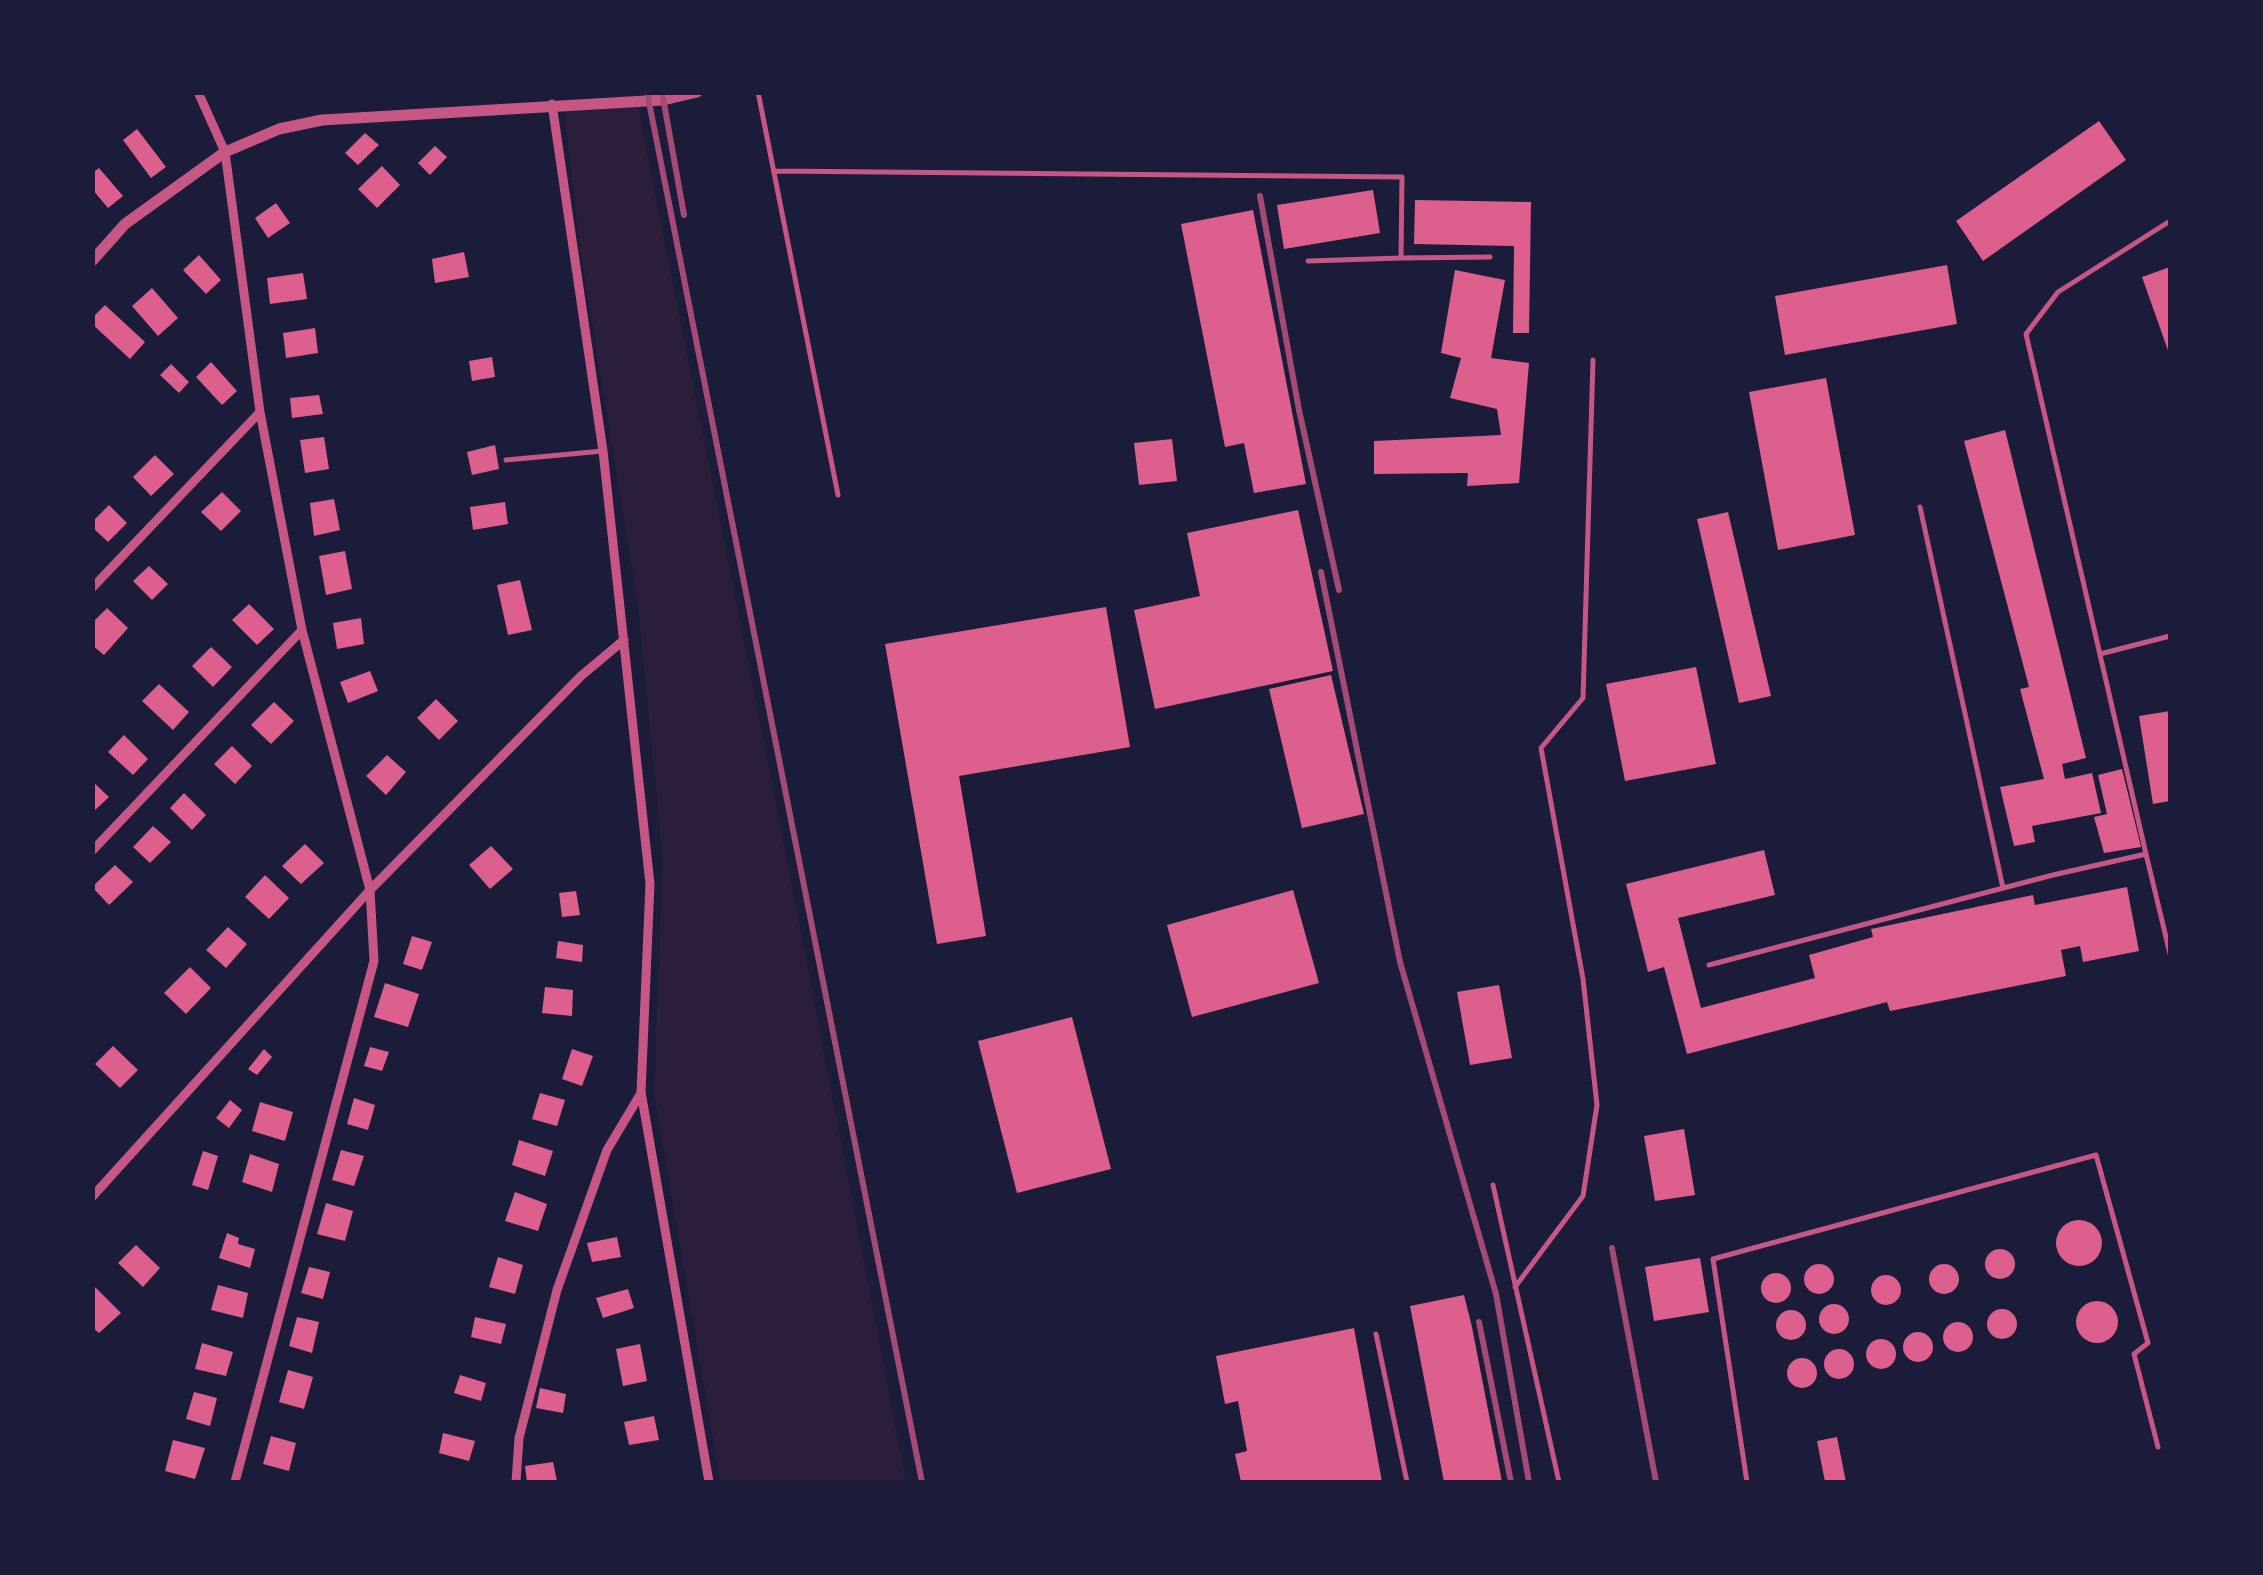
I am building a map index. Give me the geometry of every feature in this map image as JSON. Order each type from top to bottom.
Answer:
[{"type":"street","points":[[198,92],[225,152],[260,412],[302,630],[370,890],[374,960],[235,1482]]},
{"type":"street","points":[[92,261],[125,224],[225,152],[279,128],[322,120],[664,100],[697,92]]},
{"type":"street","points":[[552,104],[604,451],[650,884],[641,1092],[709,1482]]},
{"type":"street","points":[[92,588],[260,412]]},
{"type":"street","points":[[92,851],[302,630]]},
{"type":"street","points":[[92,1197],[370,890],[582,676],[624,640]]},
{"type":"street","points":[[516,1482],[519,1438],[557,1290],[607,1150],[641,1092]]},
{"type":"lane","points":[[758,92],[838,495]]},
{"type":"lane","points":[[774,171],[1402,177],[1401,258]]},
{"type":"lane","points":[[2170,221],[2058,292],[2026,334],[2170,954]]},
{"type":"lane","points":[[1308,261],[1490,257]]},
{"type":"lane","points":[[1516,1286],[1583,1196],[1598,1105],[1583,979],[1541,748],[1582,698],[1593,360]]},
{"type":"lane","points":[[506,460],[604,451]]},
{"type":"lane","points":[[1920,506],[2002,888]]},
{"type":"lane","points":[[2100,654],[2170,636]]},
{"type":"lane","points":[[1710,965],[2146,854]]},
{"type":"lane","points":[[1746,1482],[1713,1259],[2096,1155],[2148,1343],[2134,1354],[2158,1446]]},
{"type":"lane","points":[[1493,1185],[1558,1482]]},
{"type":"lane","points":[[1376,1334],[1407,1482]]},
{"type":"shaded area","points":[[637,101],[906,1482],[720,1482],[654,1092],[663,859],[637,598],[581,256],[563,104]]},
{"type":"building","points":[[2099,121],[2126,160],[1983,261],[1956,221]]},
{"type":"building","points":[[137,129],[166,167],[151,178],[123,140]]},
{"type":"building","points":[[365,133],[379,145],[358,165],[345,153]]},
{"type":"building","points":[[435,146],[447,157],[430,175],[418,163]]},
{"type":"building","points":[[382,166],[400,185],[377,208],[358,189]]},
{"type":"building","points":[[99,168],[123,196],[108,208],[92,189],[92,173]]},
{"type":"building","points":[[1373,190],[1380,233],[1284,249],[1277,205]]},
{"type":"building","points":[[1415,200],[1531,202],[1529,333],[1513,333],[1514,246],[1414,244]]},
{"type":"building","points":[[276,203],[290,223],[268,238],[255,218]]},
{"type":"building","points":[[1253,210],[1306,484],[1254,493],[1244,443],[1225,447],[1181,224]]},
{"type":"building","points":[[464,252],[469,277],[435,283],[432,259]]},
{"type":"building","points":[[199,255],[221,280],[206,294],[183,270]]},
{"type":"building","points":[[1947,265],[1957,324],[1785,355],[1775,296]]},
{"type":"building","points":[[2170,267],[2170,356],[2142,277]]},
{"type":"building","points":[[1455,270],[1505,280],[1491,358],[1529,363],[1519,483],[1467,486],[1468,473],[1374,474],[1374,441],[1501,435],[1497,409],[1450,398],[1461,358],[1441,353]]},
{"type":"building","points":[[303,273],[307,299],[270,304],[267,278]]},
{"type":"building","points":[[152,288],[178,318],[158,336],[132,306]]},
{"type":"building","points":[[105,305],[145,342],[130,359],[92,324],[92,318]]},
{"type":"building","points":[[315,328],[318,353],[286,358],[283,333]]},
{"type":"building","points":[[492,357],[495,377],[472,381],[469,361]]},
{"type":"building","points":[[211,362],[237,391],[222,405],[196,377]]},
{"type":"building","points":[[171,364],[189,382],[179,393],[160,375]]},
{"type":"building","points":[[1826,378],[1855,535],[1778,550],[1749,392]]},
{"type":"building","points":[[319,395],[323,414],[292,418],[290,398]]},
{"type":"building","points":[[2005,430],[2086,758],[2062,764],[2065,779],[2092,773],[2101,813],[2032,826],[2035,842],[2014,846],[2000,787],[2044,779],[2020,689],[2029,687],[1964,441]]},
{"type":"building","points":[[324,437],[329,469],[305,473],[300,440]]},
{"type":"building","points":[[1172,439],[1177,481],[1139,485],[1134,443]]},
{"type":"building","points":[[495,445],[499,469],[472,475],[467,452]]},
{"type":"building","points":[[155,455],[174,474],[151,496],[133,477]]},
{"type":"building","points":[[222,492],[241,511],[221,531],[201,512]]},
{"type":"building","points":[[334,499],[340,530],[314,536],[310,503]]},
{"type":"building","points":[[505,502],[508,524],[473,530],[470,507]]},
{"type":"building","points":[[109,505],[127,523],[108,542],[92,527],[92,522]]},
{"type":"building","points":[[1298,510],[1333,671],[1155,709],[1134,610],[1200,596],[1187,533]]},
{"type":"building","points":[[1728,512],[1771,696],[1739,703],[1697,519]]},
{"type":"building","points":[[345,551],[352,589],[326,595],[319,556]]},
{"type":"building","points":[[149,566],[168,584],[152,600],[133,581]]},
{"type":"building","points":[[520,580],[532,630],[508,635],[497,585]]},
{"type":"building","points":[[249,604],[274,629],[257,645],[232,620]]},
{"type":"building","points":[[1106,607],[1130,747],[959,776],[986,936],[937,944],[885,644]]},
{"type":"building","points":[[107,608],[128,628],[104,655],[92,645],[92,623]]},
{"type":"building","points":[[361,618],[364,644],[337,649],[333,623]]},
{"type":"building","points":[[211,647],[232,667],[213,687],[192,666]]},
{"type":"building","points":[[1696,667],[1716,764],[1625,781],[1606,684]]},
{"type":"building","points":[[370,671],[378,691],[348,703],[340,682]]},
{"type":"building","points":[[1331,675],[1364,814],[1302,828],[1269,689]]},
{"type":"building","points":[[159,684],[189,712],[173,730],[142,701]]},
{"type":"building","points":[[436,699],[458,721],[439,740],[417,718]]},
{"type":"building","points":[[274,702],[294,721],[271,744],[251,725]]},
{"type":"building","points":[[2170,711],[2170,801],[2153,804],[2139,716]]},
{"type":"building","points":[[124,735],[148,759],[133,775],[108,752]]},
{"type":"building","points":[[232,746],[252,766],[235,784],[214,764]]},
{"type":"building","points":[[387,755],[406,772],[386,795],[366,776]]},
{"type":"building","points":[[2122,769],[2141,847],[2104,853],[2094,817],[2107,814],[2098,775]]},
{"type":"building","points":[[92,781],[109,797],[92,813]]},
{"type":"building","points":[[184,793],[206,815],[192,830],[170,808]]},
{"type":"building","points":[[153,826],[171,842],[150,863],[133,847]]},
{"type":"building","points":[[305,844],[324,863],[301,884],[282,866]]},
{"type":"building","points":[[491,846],[513,869],[490,889],[469,865]]},
{"type":"building","points":[[1764,850],[1775,895],[1678,918],[1701,1008],[1815,978],[1809,955],[1873,937],[1871,929],[2033,895],[2035,905],[2127,887],[2139,951],[2083,962],[2080,946],[2061,950],[2066,976],[1890,1011],[1887,1002],[1687,1054],[1664,967],[1648,972],[1626,884]]},
{"type":"building","points":[[115,865],[133,882],[109,905],[92,887]]},
{"type":"building","points":[[265,875],[289,898],[269,919],[245,897]]},
{"type":"building","points":[[1293,890],[1319,983],[1192,1017],[1167,925]]},
{"type":"building","points":[[576,891],[580,915],[562,917],[559,893]]},
{"type":"building","points":[[228,927],[247,944],[226,968],[206,950]]},
{"type":"building","points":[[412,936],[432,942],[422,970],[403,964]]},
{"type":"building","points":[[558,941],[583,945],[582,962],[556,958]]},
{"type":"building","points":[[190,967],[211,988],[186,1014],[164,993]]},
{"type":"building","points":[[385,983],[419,994],[408,1027],[374,1017]]},
{"type":"building","points":[[1499,985],[1512,1058],[1470,1065],[1457,992]]},
{"type":"building","points":[[545,987],[573,990],[572,1016],[542,1013]]},
{"type":"building","points":[[1072,1017],[1111,1169],[1017,1193],[978,1041]]},
{"type":"building","points":[[113,1046],[138,1070],[120,1088],[95,1064]]},
{"type":"building","points":[[370,1047],[389,1052],[382,1071],[364,1066]]},
{"type":"building","points":[[264,1049],[272,1057],[257,1075],[248,1069]]},
{"type":"building","points":[[572,1049],[593,1056],[582,1086],[562,1079]]},
{"type":"building","points":[[540,1093],[565,1100],[557,1126],[532,1119]]},
{"type":"building","points":[[354,1098],[375,1105],[368,1130],[347,1124]]},
{"type":"building","points":[[230,1100],[242,1110],[229,1128],[216,1118]]},
{"type":"building","points":[[260,1102],[293,1112],[285,1141],[252,1131]]},
{"type":"building","points":[[1684,1129],[1695,1195],[1655,1201],[1644,1136]]},
{"type":"building","points":[[519,1140],[553,1151],[545,1176],[512,1165]]},
{"type":"building","points":[[341,1150],[364,1156],[354,1186],[332,1180]]},
{"type":"building","points":[[203,1151],[218,1156],[208,1190],[192,1185]]},
{"type":"building","points":[[250,1154],[279,1164],[272,1192],[242,1182]]},
{"type":"building","points":[[515,1192],[547,1204],[538,1231],[505,1221]]},
{"type":"building","points":[[326,1203],[353,1211],[345,1241],[317,1234]]},
{"type":"building","points":[[2079,1220],[2095,1227],[2102,1243],[2095,1259],[2079,1266],[2063,1259],[2056,1243],[2063,1227]]},
{"type":"building","points":[[227,1233],[239,1238],[238,1244],[255,1249],[250,1268],[219,1258]]},
{"type":"building","points":[[617,1237],[621,1257],[592,1262],[587,1243]]},
{"type":"building","points":[[136,1245],[160,1268],[143,1287],[118,1263]]},
{"type":"building","points":[[2000,1249],[2011,1253],[2015,1264],[2011,1275],[2000,1279],[1989,1275],[1985,1264],[1989,1253]]},
{"type":"building","points":[[498,1257],[523,1265],[515,1294],[489,1287]]},
{"type":"building","points":[[1700,1258],[1709,1312],[1654,1321],[1645,1267]]},
{"type":"building","points":[[1819,1264],[1830,1268],[1834,1279],[1830,1290],[1819,1294],[1808,1290],[1804,1279],[1808,1268]]},
{"type":"building","points":[[1944,1264],[1955,1268],[1959,1279],[1955,1290],[1944,1294],[1933,1290],[1929,1279],[1933,1268]]},
{"type":"building","points":[[309,1267],[330,1272],[323,1299],[301,1293]]},
{"type":"building","points":[[1776,1273],[1787,1277],[1791,1288],[1787,1299],[1776,1303],[1765,1299],[1761,1288],[1765,1277]]},
{"type":"building","points":[[1886,1275],[1897,1279],[1901,1290],[1897,1301],[1886,1305],[1875,1301],[1871,1290],[1875,1279]]},
{"type":"building","points":[[92,1284],[121,1313],[99,1333],[92,1327]]},
{"type":"building","points":[[218,1285],[248,1293],[243,1318],[211,1310]]},
{"type":"building","points":[[628,1289],[634,1308],[603,1318],[596,1298]]},
{"type":"building","points":[[1464,1295],[1502,1482],[1444,1482],[1410,1306]]},
{"type":"building","points":[[2097,1301],[2112,1307],[2118,1322],[2112,1337],[2097,1343],[2082,1337],[2076,1322],[2082,1307]]},
{"type":"building","points":[[1834,1304],[1845,1308],[1849,1319],[1845,1330],[1834,1334],[1823,1330],[1819,1319],[1823,1308]]},
{"type":"building","points":[[2002,1309],[2013,1313],[2017,1324],[2013,1335],[2002,1339],[1991,1335],[1987,1324],[1991,1313]]},
{"type":"building","points":[[1791,1310],[1802,1314],[1806,1325],[1802,1336],[1791,1340],[1780,1336],[1776,1325],[1780,1314]]},
{"type":"building","points":[[297,1317],[319,1322],[312,1353],[289,1346]]},
{"type":"building","points":[[475,1317],[506,1324],[501,1344],[471,1337]]},
{"type":"building","points":[[1958,1322],[1969,1326],[1973,1337],[1969,1348],[1958,1352],[1947,1348],[1943,1337],[1947,1326]]},
{"type":"building","points":[[1354,1328],[1382,1482],[1241,1482],[1235,1454],[1247,1451],[1238,1401],[1225,1404],[1216,1356]]},
{"type":"building","points":[[1918,1332],[1929,1336],[1933,1347],[1929,1358],[1918,1362],[1907,1358],[1903,1347],[1907,1336]]},
{"type":"building","points":[[1881,1339],[1892,1343],[1896,1354],[1892,1365],[1881,1369],[1870,1365],[1866,1354],[1870,1343]]},
{"type":"building","points":[[202,1343],[233,1352],[226,1376],[195,1369]]},
{"type":"building","points":[[640,1344],[647,1381],[623,1386],[616,1349]]},
{"type":"building","points":[[1839,1349],[1850,1353],[1854,1364],[1850,1375],[1839,1379],[1828,1375],[1824,1364],[1828,1353]]},
{"type":"building","points":[[1802,1358],[1813,1362],[1817,1373],[1813,1384],[1802,1388],[1791,1384],[1787,1373],[1791,1362]]},
{"type":"building","points":[[288,1370],[313,1377],[304,1409],[279,1402]]},
{"type":"building","points":[[460,1375],[486,1383],[481,1401],[454,1393]]},
{"type":"building","points":[[540,1388],[566,1394],[563,1413],[536,1408]]},
{"type":"building","points":[[194,1392],[217,1398],[210,1426],[186,1419]]},
{"type":"building","points":[[654,1416],[659,1440],[629,1445],[624,1422]]},
{"type":"building","points":[[443,1433],[475,1441],[469,1461],[439,1453]]},
{"type":"building","points":[[271,1436],[296,1443],[289,1471],[263,1464]]},
{"type":"building","points":[[1837,1437],[1846,1482],[1825,1482],[1817,1441]]},
{"type":"building","points":[[173,1440],[205,1448],[195,1479],[165,1471]]},
{"type":"building","points":[[553,1462],[557,1481],[527,1482],[525,1466]]},
{"type":"railway","points":[[647,92],[922,1482]]},
{"type":"railway","points":[[662,92],[684,215]]},
{"type":"railway","points":[[1260,196],[1299,410],[1339,590]]},
{"type":"railway","points":[[1321,572],[1400,962],[1496,1294],[1529,1482]]},
{"type":"railway","points":[[1612,1248],[1656,1482]]},
{"type":"railway","points":[[1479,1322],[1511,1482]]}]
